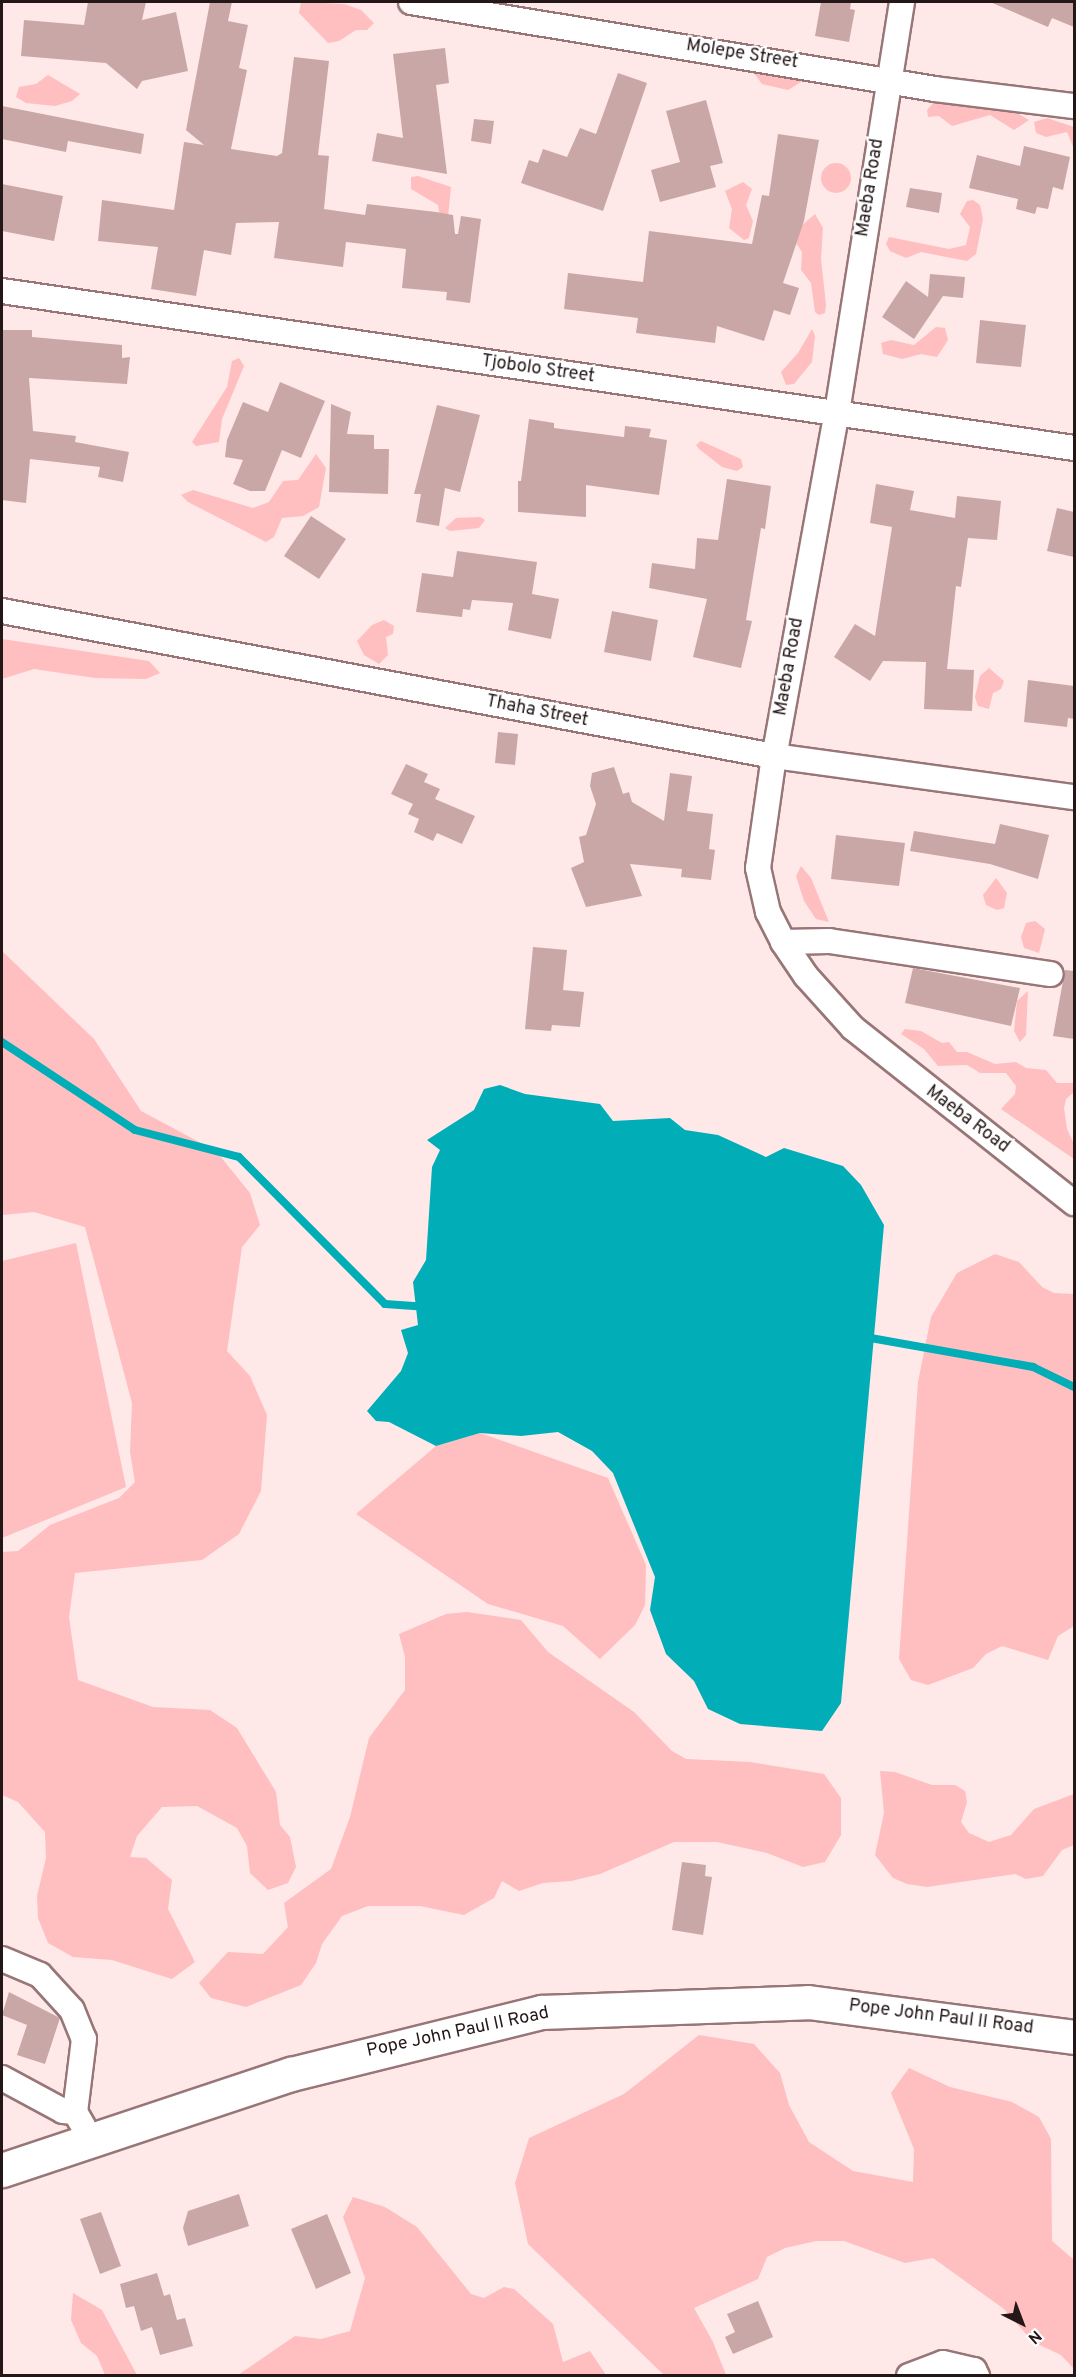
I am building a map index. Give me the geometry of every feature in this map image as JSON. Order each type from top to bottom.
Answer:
[{"type":"main road","name":"Pope John Paul II Road","points":[[2,2170],[314,2068],[541,2012],[808,2002],[1072,2040]]},
{"type":"street","name":"Molepe Street","points":[[411,2],[888,79],[1074,106]]},
{"type":"street","name":"Maeba Road","points":[[902,2],[837,411],[774,756],[758,868],[768,912],[783,942],[806,976],[853,1028],[1074,1203]]},
{"type":"street","name":"Tjobolo Street","points":[[2,291],[308,339],[837,411],[1074,448]]},
{"type":"street","name":"Thaha Street","points":[[2,611],[774,756],[1074,797]]},
{"type":"street","points":[[783,942],[829,941],[1051,974]]},
{"type":"street","points":[[2,1959],[40,1975],[72,2010],[84,2038],[75,2112],[91,2141]]},
{"type":"street","points":[[2,2078],[63,2112],[75,2112]]},
{"type":"street","points":[[909,2376],[943,2363],[974,2370],[977,2376]]},
{"type":"shaded area","points":[[301,2],[344,4],[361,10],[374,23],[367,30],[356,30],[339,41],[328,43],[299,13]]},
{"type":"shaded area","points":[[759,71],[799,75],[801,82],[788,90],[762,84],[754,73]]},
{"type":"shaded area","points":[[48,75],[80,94],[72,101],[55,106],[26,103],[16,97],[19,87],[36,84]]},
{"type":"shaded area","points":[[934,102],[960,106],[981,104],[989,109],[1014,111],[1029,120],[1014,130],[990,115],[952,126],[939,116],[928,117],[927,110]]},
{"type":"shaded area","points":[[1047,118],[1074,127],[1074,149],[1067,132],[1046,137],[1036,133],[1034,122]]},
{"type":"shaded area","points":[[836,163],[847,167],[851,178],[847,189],[836,193],[825,189],[821,178],[825,167]]},
{"type":"shaded area","points":[[418,176],[451,187],[448,217],[441,223],[438,205],[411,189],[411,177]]},
{"type":"shaded area","points":[[743,182],[752,189],[746,205],[753,221],[749,238],[744,240],[729,228],[732,209],[725,191]]},
{"type":"shaded area","points":[[973,200],[980,205],[983,219],[976,254],[967,261],[921,252],[906,258],[890,251],[886,244],[889,237],[949,249],[966,245],[970,227],[960,214],[967,201]]},
{"type":"shaded area","points":[[815,214],[823,228],[821,259],[826,305],[825,313],[819,315],[815,312],[811,283],[801,270],[802,252],[794,240],[800,227]]},
{"type":"shaded area","points":[[936,327],[945,328],[948,340],[937,357],[921,354],[902,359],[883,354],[881,343],[891,340],[914,345]]},
{"type":"shaded area","points":[[812,329],[815,336],[812,362],[794,384],[786,385],[781,372],[798,353]]},
{"type":"shaded area","points":[[239,358],[244,366],[222,419],[219,442],[196,446],[192,442],[227,387],[232,361]]},
{"type":"shaded area","points":[[701,441],[741,459],[743,467],[737,471],[722,467],[699,449],[696,445]]},
{"type":"shaded area","points":[[316,454],[326,468],[319,507],[303,516],[282,518],[274,537],[266,542],[188,502],[181,495],[193,490],[253,508],[269,502],[283,481],[298,480]]},
{"type":"shaded area","points":[[480,517],[485,520],[479,528],[450,531],[445,528],[456,518]]},
{"type":"shaded area","points":[[384,620],[394,626],[393,634],[386,637],[388,655],[379,664],[364,655],[357,641],[372,625]]},
{"type":"shaded area","points":[[2,639],[149,661],[160,673],[146,679],[95,678],[34,669],[2,679]]},
{"type":"shaded area","points":[[989,668],[1004,681],[1001,689],[993,693],[989,709],[978,706],[975,697],[980,676]]},
{"type":"shaded area","points":[[801,866],[811,878],[829,922],[816,919],[804,901],[796,876]]},
{"type":"shaded area","points":[[996,878],[1007,893],[1004,908],[997,910],[986,905],[983,895]]},
{"type":"shaded area","points":[[1035,921],[1045,929],[1039,953],[1024,948],[1021,937],[1026,923]]},
{"type":"shaded area","points":[[2,951],[94,1039],[141,1111],[216,1151],[250,1193],[260,1225],[242,1247],[227,1351],[250,1376],[267,1415],[261,1491],[239,1534],[202,1560],[75,1573],[69,1617],[78,1680],[153,1707],[210,1710],[237,1728],[276,1792],[280,1825],[290,1837],[296,1867],[288,1883],[268,1890],[250,1873],[247,1846],[237,1828],[197,1806],[162,1807],[137,1836],[130,1857],[146,1858],[172,1880],[168,1909],[195,1962],[172,1979],[112,1960],[73,1957],[48,1943],[38,1918],[37,1896],[46,1858],[45,1832],[18,1802],[2,1795],[2,1552],[18,1551],[50,1525],[119,1498],[135,1482],[130,1452],[132,1403],[85,1227],[34,1212],[2,1215]]},
{"type":"shaded area","points":[[1028,991],[1026,1035],[1020,1042],[1014,1031],[1017,1001]]},
{"type":"shaded area","points":[[905,1029],[921,1031],[942,1043],[949,1042],[957,1052],[967,1052],[995,1064],[1016,1062],[1026,1068],[1046,1070],[1057,1083],[1074,1083],[1074,1092],[1066,1099],[1064,1108],[1067,1129],[1074,1144],[1074,1159],[1001,1109],[1015,1094],[1016,1086],[1006,1073],[980,1073],[967,1065],[938,1066],[924,1049],[901,1034]]},
{"type":"shaded area","points":[[76,1243],[126,1487],[2,1538],[2,1261]]},
{"type":"shaded area","points":[[995,1254],[1019,1262],[1042,1287],[1054,1293],[1074,1294],[1074,1626],[1058,1636],[1048,1660],[1002,1646],[986,1654],[973,1668],[928,1685],[911,1680],[899,1659],[918,1382],[931,1317],[957,1273]]},
{"type":"shaded area","points":[[480,1433],[608,1478],[646,1565],[645,1605],[635,1625],[600,1659],[563,1626],[488,1604],[356,1514],[436,1446]]},
{"type":"shaded area","points":[[467,1612],[521,1620],[548,1652],[634,1712],[672,1751],[686,1759],[750,1762],[824,1774],[841,1798],[841,1835],[825,1862],[803,1867],[767,1853],[717,1842],[674,1842],[600,1874],[571,1881],[543,1883],[519,1891],[502,1881],[494,1898],[464,1915],[420,1906],[368,1906],[342,1916],[322,1944],[316,1963],[301,1985],[246,2007],[211,1998],[199,1983],[228,1952],[263,1954],[288,1927],[284,1903],[331,1869],[350,1817],[369,1738],[405,1690],[405,1657],[399,1634],[446,1614]]},
{"type":"shaded area","points":[[880,1771],[895,1772],[932,1785],[955,1785],[965,1791],[967,1802],[961,1822],[969,1833],[989,1842],[1011,1835],[1034,1809],[1074,1794],[1074,1845],[1062,1850],[1043,1876],[1026,1879],[1015,1874],[927,1887],[907,1884],[893,1878],[875,1855],[884,1813]]},
{"type":"shaded area","points":[[699,2035],[754,2044],[780,2073],[789,2105],[809,2142],[853,2171],[913,2182],[914,2149],[891,2093],[909,2068],[950,2087],[1012,2102],[1039,2117],[1051,2139],[1052,2241],[1074,2260],[1074,2369],[1061,2355],[1033,2342],[1004,2309],[933,2258],[905,2263],[844,2241],[816,2241],[785,2248],[767,2257],[758,2279],[694,2308],[713,2342],[726,2375],[664,2375],[528,2244],[515,2183],[529,2138],[624,2094]]},
{"type":"shaded area","points":[[353,2197],[385,2207],[417,2227],[471,2294],[484,2298],[504,2287],[514,2289],[553,2324],[563,2362],[590,2351],[606,2375],[238,2375],[295,2336],[321,2339],[350,2331],[365,2278],[343,2217]]},
{"type":"shaded area","points":[[73,2293],[102,2310],[137,2375],[105,2375],[97,2356],[81,2343],[71,2320]]},
{"type":"water","points":[[500,1085],[525,1094],[600,1104],[613,1121],[670,1118],[685,1130],[718,1135],[766,1157],[784,1148],[843,1166],[861,1185],[884,1225],[841,1703],[822,1731],[740,1724],[708,1709],[694,1681],[666,1654],[650,1610],[655,1577],[613,1473],[592,1451],[558,1432],[521,1436],[480,1433],[436,1446],[389,1422],[376,1421],[367,1411],[401,1371],[408,1353],[401,1330],[418,1325],[413,1282],[426,1260],[432,1167],[440,1150],[427,1140],[474,1110],[484,1089]]},
{"type":"building","points":[[88,2],[146,2],[142,20],[176,12],[188,71],[142,81],[137,89],[106,63],[21,56],[24,20],[84,25]]},
{"type":"building","points":[[210,2],[232,2],[228,21],[248,25],[239,68],[247,70],[231,149],[277,156],[282,153],[294,57],[329,61],[318,155],[329,156],[324,209],[365,215],[367,204],[453,215],[455,234],[458,234],[461,216],[481,219],[470,303],[446,300],[447,292],[402,288],[406,249],[346,242],[343,267],[274,258],[279,222],[236,223],[231,255],[204,250],[196,296],[151,289],[158,247],[98,241],[102,200],[174,210],[184,142],[204,145],[186,130]]},
{"type":"building","points":[[821,2],[851,2],[850,9],[855,10],[849,42],[815,36]]},
{"type":"building","points":[[990,2],[1074,2],[1074,27],[1052,18],[1048,27]]},
{"type":"building","points":[[445,48],[449,83],[436,85],[447,174],[372,161],[377,133],[403,138],[393,54]]},
{"type":"building","points":[[618,73],[647,83],[603,211],[521,183],[529,160],[538,163],[543,149],[567,157],[580,128],[596,134]]},
{"type":"building","points":[[706,100],[723,163],[710,166],[716,187],[660,202],[651,170],[680,162],[666,111]]},
{"type":"building","points":[[2,106],[144,134],[141,154],[68,141],[66,152],[2,139]]},
{"type":"building","points":[[474,119],[494,121],[491,144],[471,141]]},
{"type":"building","points":[[778,134],[819,140],[804,221],[783,283],[799,288],[790,315],[774,310],[764,341],[717,326],[715,343],[636,333],[638,318],[564,309],[568,273],[643,282],[649,231],[752,244],[762,195],[769,196]]},
{"type":"building","points":[[1024,146],[1070,157],[1063,190],[1053,187],[1048,209],[1037,207],[1035,214],[1016,209],[1018,199],[969,188],[977,155],[1020,166]]},
{"type":"building","points":[[2,184],[63,196],[54,241],[2,231]]},
{"type":"building","points":[[910,188],[942,193],[939,213],[906,207]]},
{"type":"building","points":[[930,274],[965,277],[963,298],[943,296],[914,339],[882,317],[906,281],[928,297]]},
{"type":"building","points":[[980,320],[1026,325],[1021,367],[976,363]]},
{"type":"building","points":[[2,330],[32,330],[32,337],[122,345],[122,358],[130,357],[127,384],[29,378],[33,431],[76,436],[75,442],[129,452],[123,482],[98,477],[100,467],[30,459],[26,503],[2,500]]},
{"type":"building","points":[[280,382],[325,401],[301,458],[282,450],[265,491],[250,491],[233,484],[243,460],[225,457],[227,440],[243,402],[268,412]]},
{"type":"building","points":[[331,404],[351,412],[347,434],[374,435],[374,449],[389,449],[388,494],[329,492]]},
{"type":"building","points":[[437,405],[480,415],[460,492],[445,488],[439,526],[416,522],[421,494],[414,494]]},
{"type":"building","points":[[529,419],[554,423],[554,428],[624,437],[625,426],[651,429],[649,437],[667,440],[659,495],[586,485],[586,517],[518,512],[518,481],[521,481]]},
{"type":"building","points":[[727,479],[771,486],[765,529],[761,528],[746,620],[752,621],[741,668],[693,657],[707,599],[649,588],[652,563],[695,569],[697,538],[718,540]]},
{"type":"building","points":[[876,484],[914,491],[910,510],[955,518],[957,496],[1001,501],[997,540],[968,538],[961,587],[956,586],[947,669],[974,670],[972,711],[924,709],[926,662],[883,661],[870,681],[834,657],[855,624],[875,636],[892,527],[870,523]]},
{"type":"building","points":[[1057,508],[1074,512],[1074,557],[1047,551]]},
{"type":"building","points":[[311,516],[346,539],[319,579],[284,556]]},
{"type":"building","points":[[457,551],[537,562],[532,594],[559,599],[551,639],[508,630],[513,603],[472,600],[470,610],[463,609],[462,617],[416,612],[422,573],[453,577]]},
{"type":"building","points":[[612,611],[658,620],[651,661],[604,652]]},
{"type":"building","points":[[1028,680],[1074,686],[1074,719],[1068,718],[1067,727],[1024,722]]},
{"type":"building","points":[[498,732],[518,734],[515,765],[495,763]]},
{"type":"building","points":[[406,764],[428,774],[424,782],[440,789],[435,799],[475,816],[462,844],[437,833],[433,841],[414,832],[419,819],[408,814],[413,804],[391,794]]},
{"type":"building","points":[[614,767],[623,794],[629,792],[632,802],[664,821],[670,773],[692,776],[687,811],[713,814],[709,849],[715,850],[711,880],[681,877],[682,869],[630,864],[642,896],[586,907],[571,868],[584,862],[579,837],[586,835],[596,804],[590,786],[592,773]]},
{"type":"building","points":[[1000,824],[1049,835],[1038,879],[990,864],[910,851],[914,831],[995,844]]},
{"type":"building","points":[[836,835],[905,843],[899,886],[831,879]]},
{"type":"building","points":[[533,947],[567,950],[563,990],[584,992],[580,1027],[552,1025],[551,1031],[525,1029]]},
{"type":"building","points":[[913,968],[1020,988],[1011,1026],[905,1003]]},
{"type":"building","points":[[1065,970],[1074,971],[1074,1039],[1053,1036]]},
{"type":"building","points":[[682,1862],[706,1865],[705,1876],[712,1877],[703,1935],[672,1930]]},
{"type":"building","points":[[9,1992],[60,2018],[45,2064],[17,2055],[27,2025],[2,2015]]},
{"type":"building","points":[[239,2194],[249,2226],[188,2246],[183,2228],[188,2211]]},
{"type":"building","points":[[101,2212],[121,2266],[100,2274],[80,2219]]},
{"type":"building","points":[[327,2214],[351,2273],[316,2289],[291,2229]]},
{"type":"building","points":[[157,2273],[164,2296],[170,2294],[177,2320],[185,2318],[193,2346],[160,2355],[152,2327],[141,2331],[134,2306],[126,2308],[120,2284]]},
{"type":"building","points":[[758,2301],[773,2337],[733,2354],[725,2337],[735,2332],[727,2314]]},
{"type":"waterway","points":[[2,1042],[135,1130],[239,1157],[385,1304],[428,1307]]},
{"type":"waterway","points":[[865,1337],[1033,1367],[1074,1387]]}]
